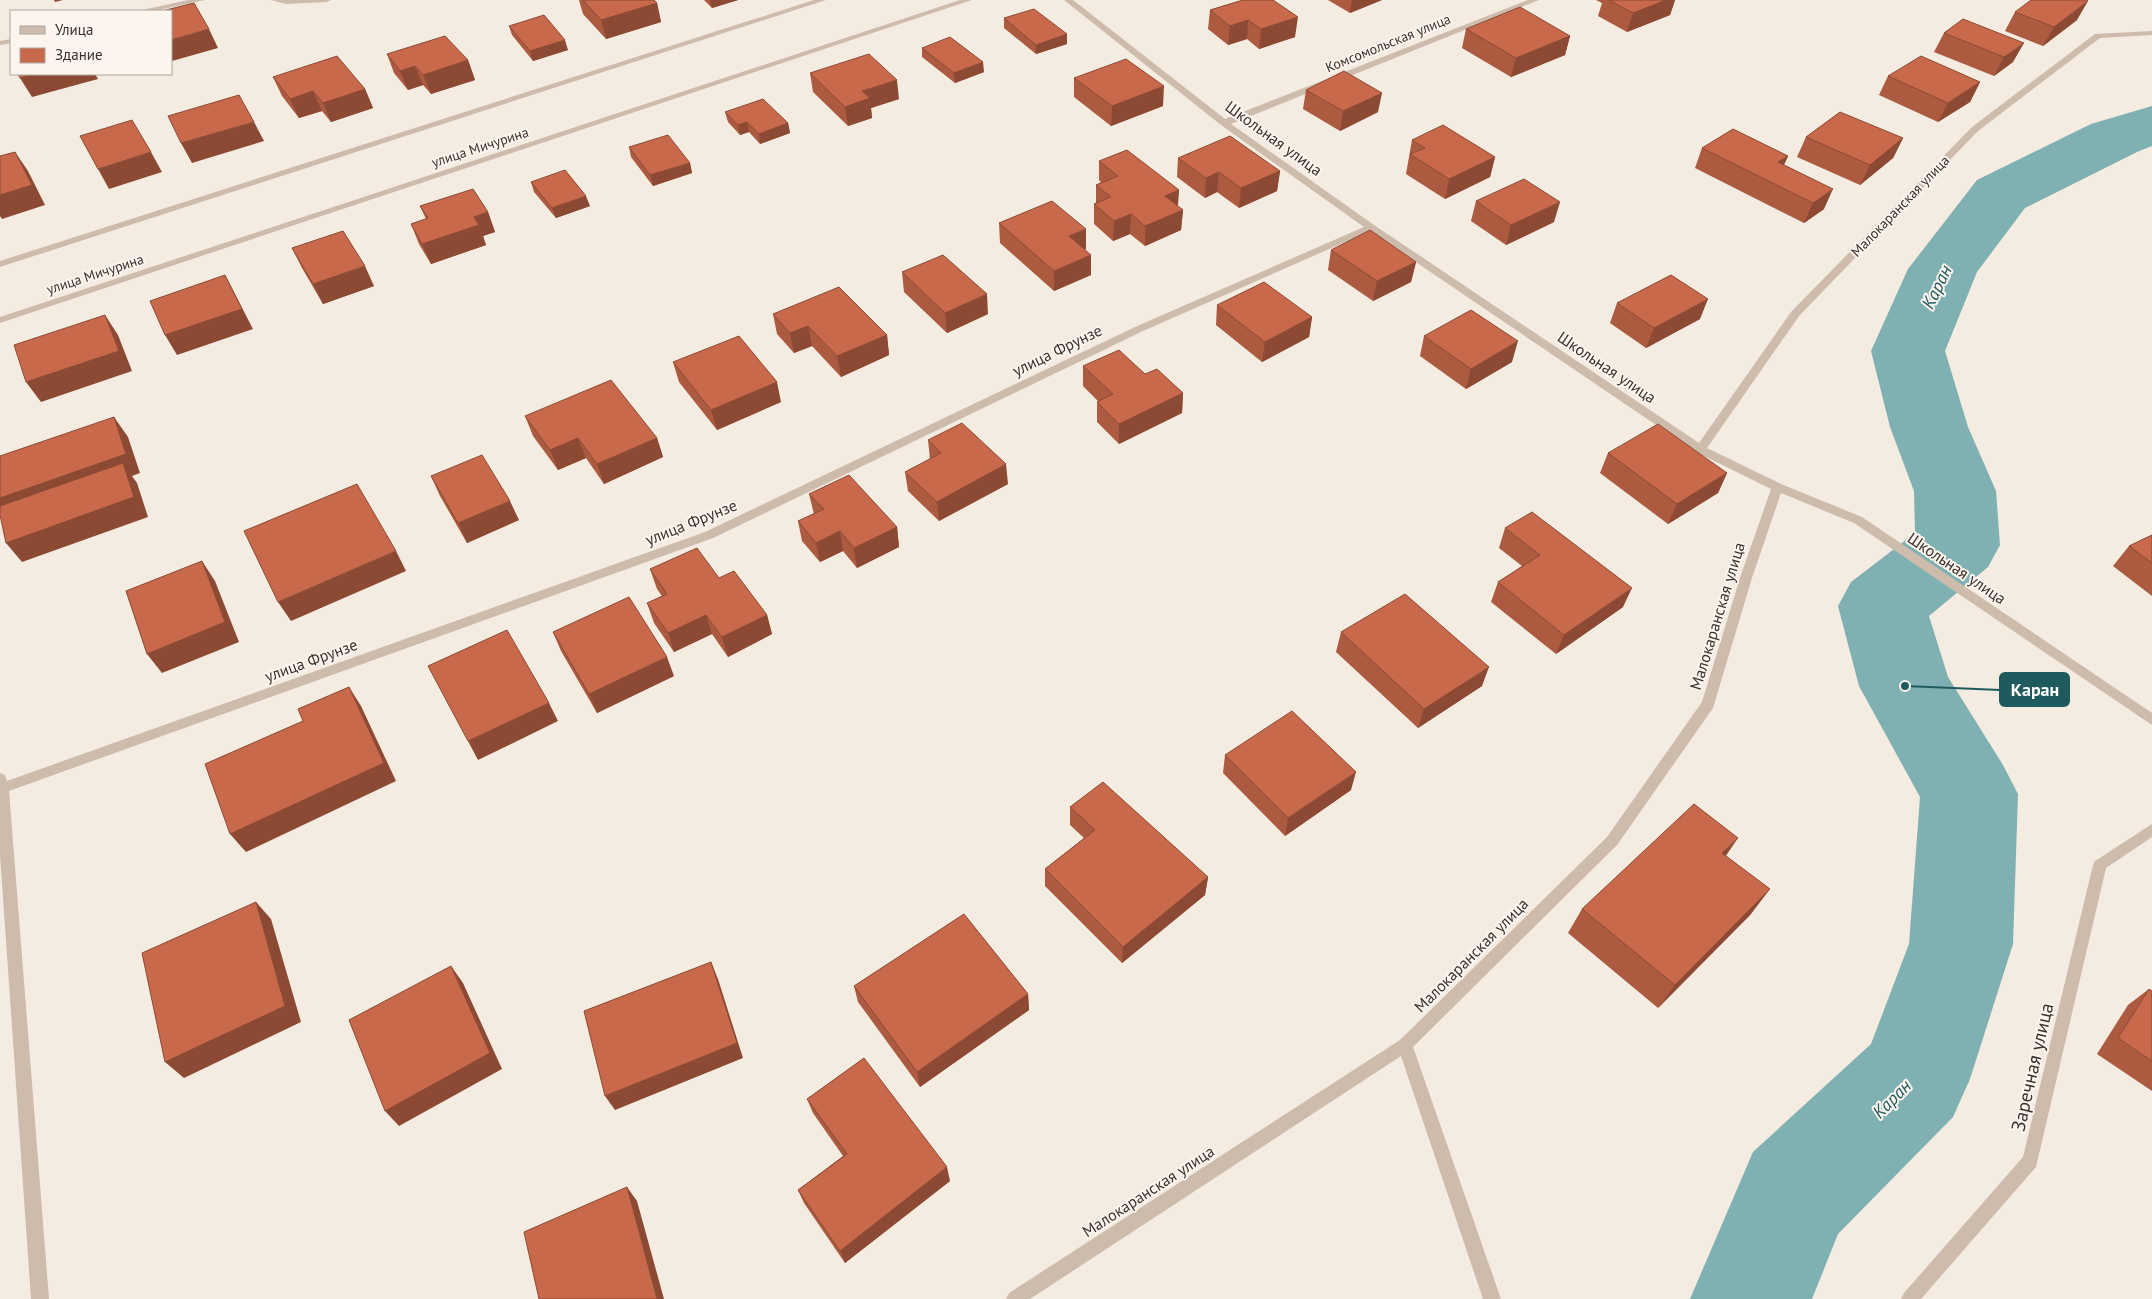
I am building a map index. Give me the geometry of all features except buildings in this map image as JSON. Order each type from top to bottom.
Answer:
[{"type":"street","points":[[147,10],[202,0]]},
{"type":"street","points":[[275,0],[286,2],[327,0]]},
{"type":"street","points":[[0,264],[822,0]]},
{"type":"street","name":"улица Мичурина","points":[[0,320],[968,0]]},
{"type":"street","name":"Школьная улица","points":[[1068,0],[1224,123],[1371,227],[1700,449],[1777,487],[1858,520],[2152,720]]},
{"type":"street","name":"Комсомольская улица","points":[[1224,123],[1535,0]]},
{"type":"street","name":"Малокаранская улица","points":[[1700,449],[1795,314],[1975,129],[2098,36],[2152,33]]},
{"type":"street","name":"улица Фрунзе","points":[[1,785],[709,535],[1139,329],[1371,227]]},
{"type":"street","name":"Малокаранская улица","points":[[1014,1299],[1405,1044],[1612,841],[1708,704],[1746,578],[1777,487]]},
{"type":"street","points":[[1,785],[40,1299]]},
{"type":"street","name":"Заречная улица","points":[[1910,1299],[2030,1161],[2100,865],[2152,830]]},
{"type":"street","points":[[1405,1044],[1492,1299]]},
{"type":"waterway","name":"Каран","points":[[1751,1299],[1795,1194],[1914,1079],[1961,944],[1969,794],[1905,686],[1882,606],[1958,545],[1955,491],[1929,427],[1908,351],[1943,269],[2001,194],[2114,138],[2152,125]]},
{"type":"place","name":"Каран","points":[[1905,686]]}]
